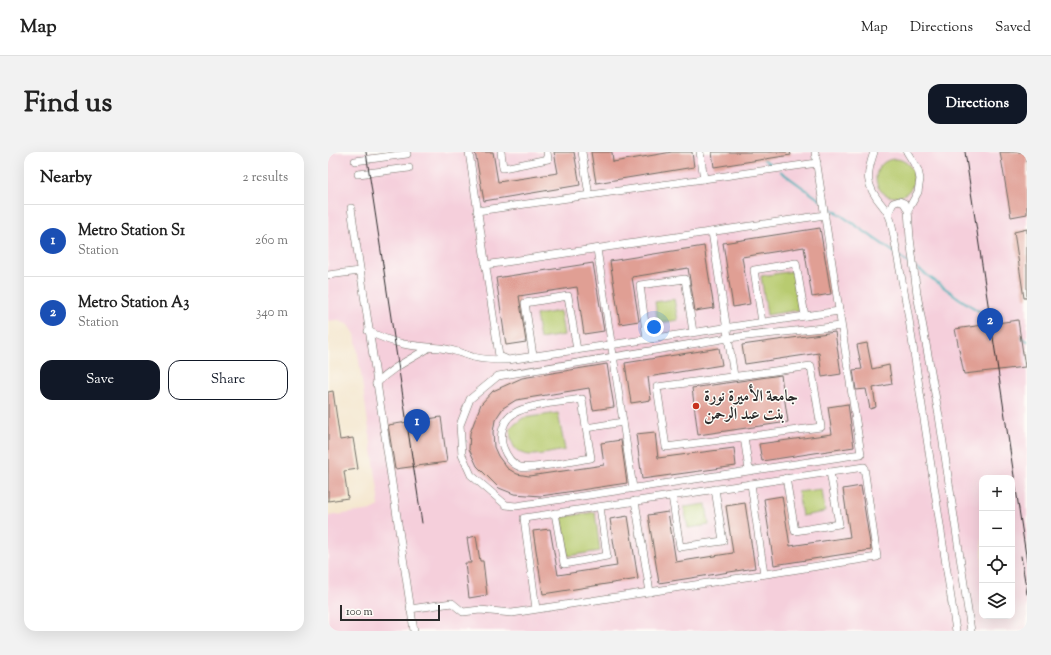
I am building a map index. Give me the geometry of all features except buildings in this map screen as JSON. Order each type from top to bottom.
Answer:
[{"type":"street","points":[[469,152],[499,356],[508,360]]},
{"type":"street","points":[[501,152],[504,168],[548,159],[547,152]]},
{"type":"street","points":[[582,152],[589,195]]},
{"type":"street","points":[[700,152],[704,179]]},
{"type":"street","points":[[815,152],[824,215],[842,326],[861,454],[516,506],[506,505],[472,475],[462,455],[460,425],[470,399],[498,376],[728,338],[842,326]]},
{"type":"street","points":[[874,152],[868,167],[868,180],[871,191],[889,212],[908,313],[956,631]]},
{"type":"street","points":[[907,152],[918,170],[920,179],[918,192],[908,210]]},
{"type":"street","points":[[355,161],[407,154]]},
{"type":"street","points":[[477,211],[817,163]]},
{"type":"street","points":[[358,174],[409,168]]},
{"type":"street","points":[[889,212],[893,203],[898,201],[904,203],[908,210],[917,294],[939,416],[971,631]]},
{"type":"street","points":[[351,208],[368,331],[414,631]]},
{"type":"street","points":[[485,265],[824,215]]},
{"type":"street","points":[[712,232],[734,376]]},
{"type":"street","points":[[597,249],[633,488]]},
{"type":"street","points":[[762,322],[754,270],[796,263],[805,316]]},
{"type":"street","points":[[328,275],[360,271]]},
{"type":"street","points":[[647,339],[640,285],[685,279],[693,332]]},
{"type":"street","points":[[533,356],[525,303],[568,296],[577,350]]},
{"type":"street","points":[[368,331],[388,341],[427,349],[440,348],[475,357],[508,360],[839,311]]},
{"type":"street","points":[[376,384],[386,373],[427,349]]},
{"type":"street","points":[[811,366],[821,426],[744,437],[666,447],[657,387],[811,366]]},
{"type":"street","points":[[582,399],[586,428],[591,458],[543,466],[520,467],[507,457],[502,444],[502,429],[512,414],[533,406],[582,399]]},
{"type":"street","points":[[586,428],[623,422]]},
{"type":"street","points":[[744,437],[749,470]]},
{"type":"street","points":[[410,609],[452,603],[463,612],[480,610],[512,613],[877,557],[864,467],[524,518],[536,609]]},
{"type":"street","points":[[786,478],[795,531],[840,524],[830,472]]},
{"type":"street","points":[[751,484],[764,574]]},
{"type":"street","points":[[672,496],[680,548],[723,541],[716,489]]},
{"type":"street","points":[[635,501],[650,592]]},
{"type":"street","points":[[556,513],[564,564],[607,556],[600,506]]},
{"type":"shaded area","name":"جامعة الأميرة نورة بنت عبد الرحمن","points":[[328,152],[1027,152],[1027,631],[328,631],[328,516],[372,510],[378,506],[379,497],[355,334],[349,325],[337,320],[328,321]]},
{"type":"green space","points":[[891,159],[899,159],[906,162],[911,167],[914,178],[911,189],[906,194],[899,197],[891,197],[884,194],[879,189],[876,182],[876,174],[879,167],[884,162]]},
{"type":"green space","points":[[793,271],[799,310],[767,315],[761,276]]},
{"type":"green space","points":[[674,299],[678,320],[658,323],[655,302]]},
{"type":"green space","points":[[560,311],[564,335],[540,339],[536,315]]},
{"type":"green space","points":[[558,413],[565,450],[545,454],[528,455],[521,453],[515,448],[511,440],[510,428],[523,418]]},
{"type":"green space","points":[[822,489],[825,512],[802,516],[798,492]]},
{"type":"green space","points":[[706,504],[709,525],[688,528],[684,507]]},
{"type":"green space","points":[[595,512],[600,551],[568,556],[562,517]]},
{"type":"waterway","points":[[762,158],[773,166]]},
{"type":"waterway","points":[[780,171],[820,200]]},
{"type":"waterway","points":[[825,204],[895,253]]},
{"type":"waterway","points":[[900,257],[911,265]]},
{"type":"waterway","points":[[917,268],[960,299],[999,324]]},
{"type":"waterway","points":[[1018,336],[1027,341]]},
{"type":"tram line","points":[[366,152],[422,523]]},
{"type":"tram line","points":[[965,152],[1027,562]]},
{"type":"tram line","points":[[1021,556],[1027,594]]},
{"type":"place","name":"Metro Station A3","points":[[990,341]]},
{"type":"place","name":"جامعة الأميرة نورة بنت عبد الرحمن","points":[[696,406]]},
{"type":"place","name":"Metro Station S1","points":[[417,442]]}]
